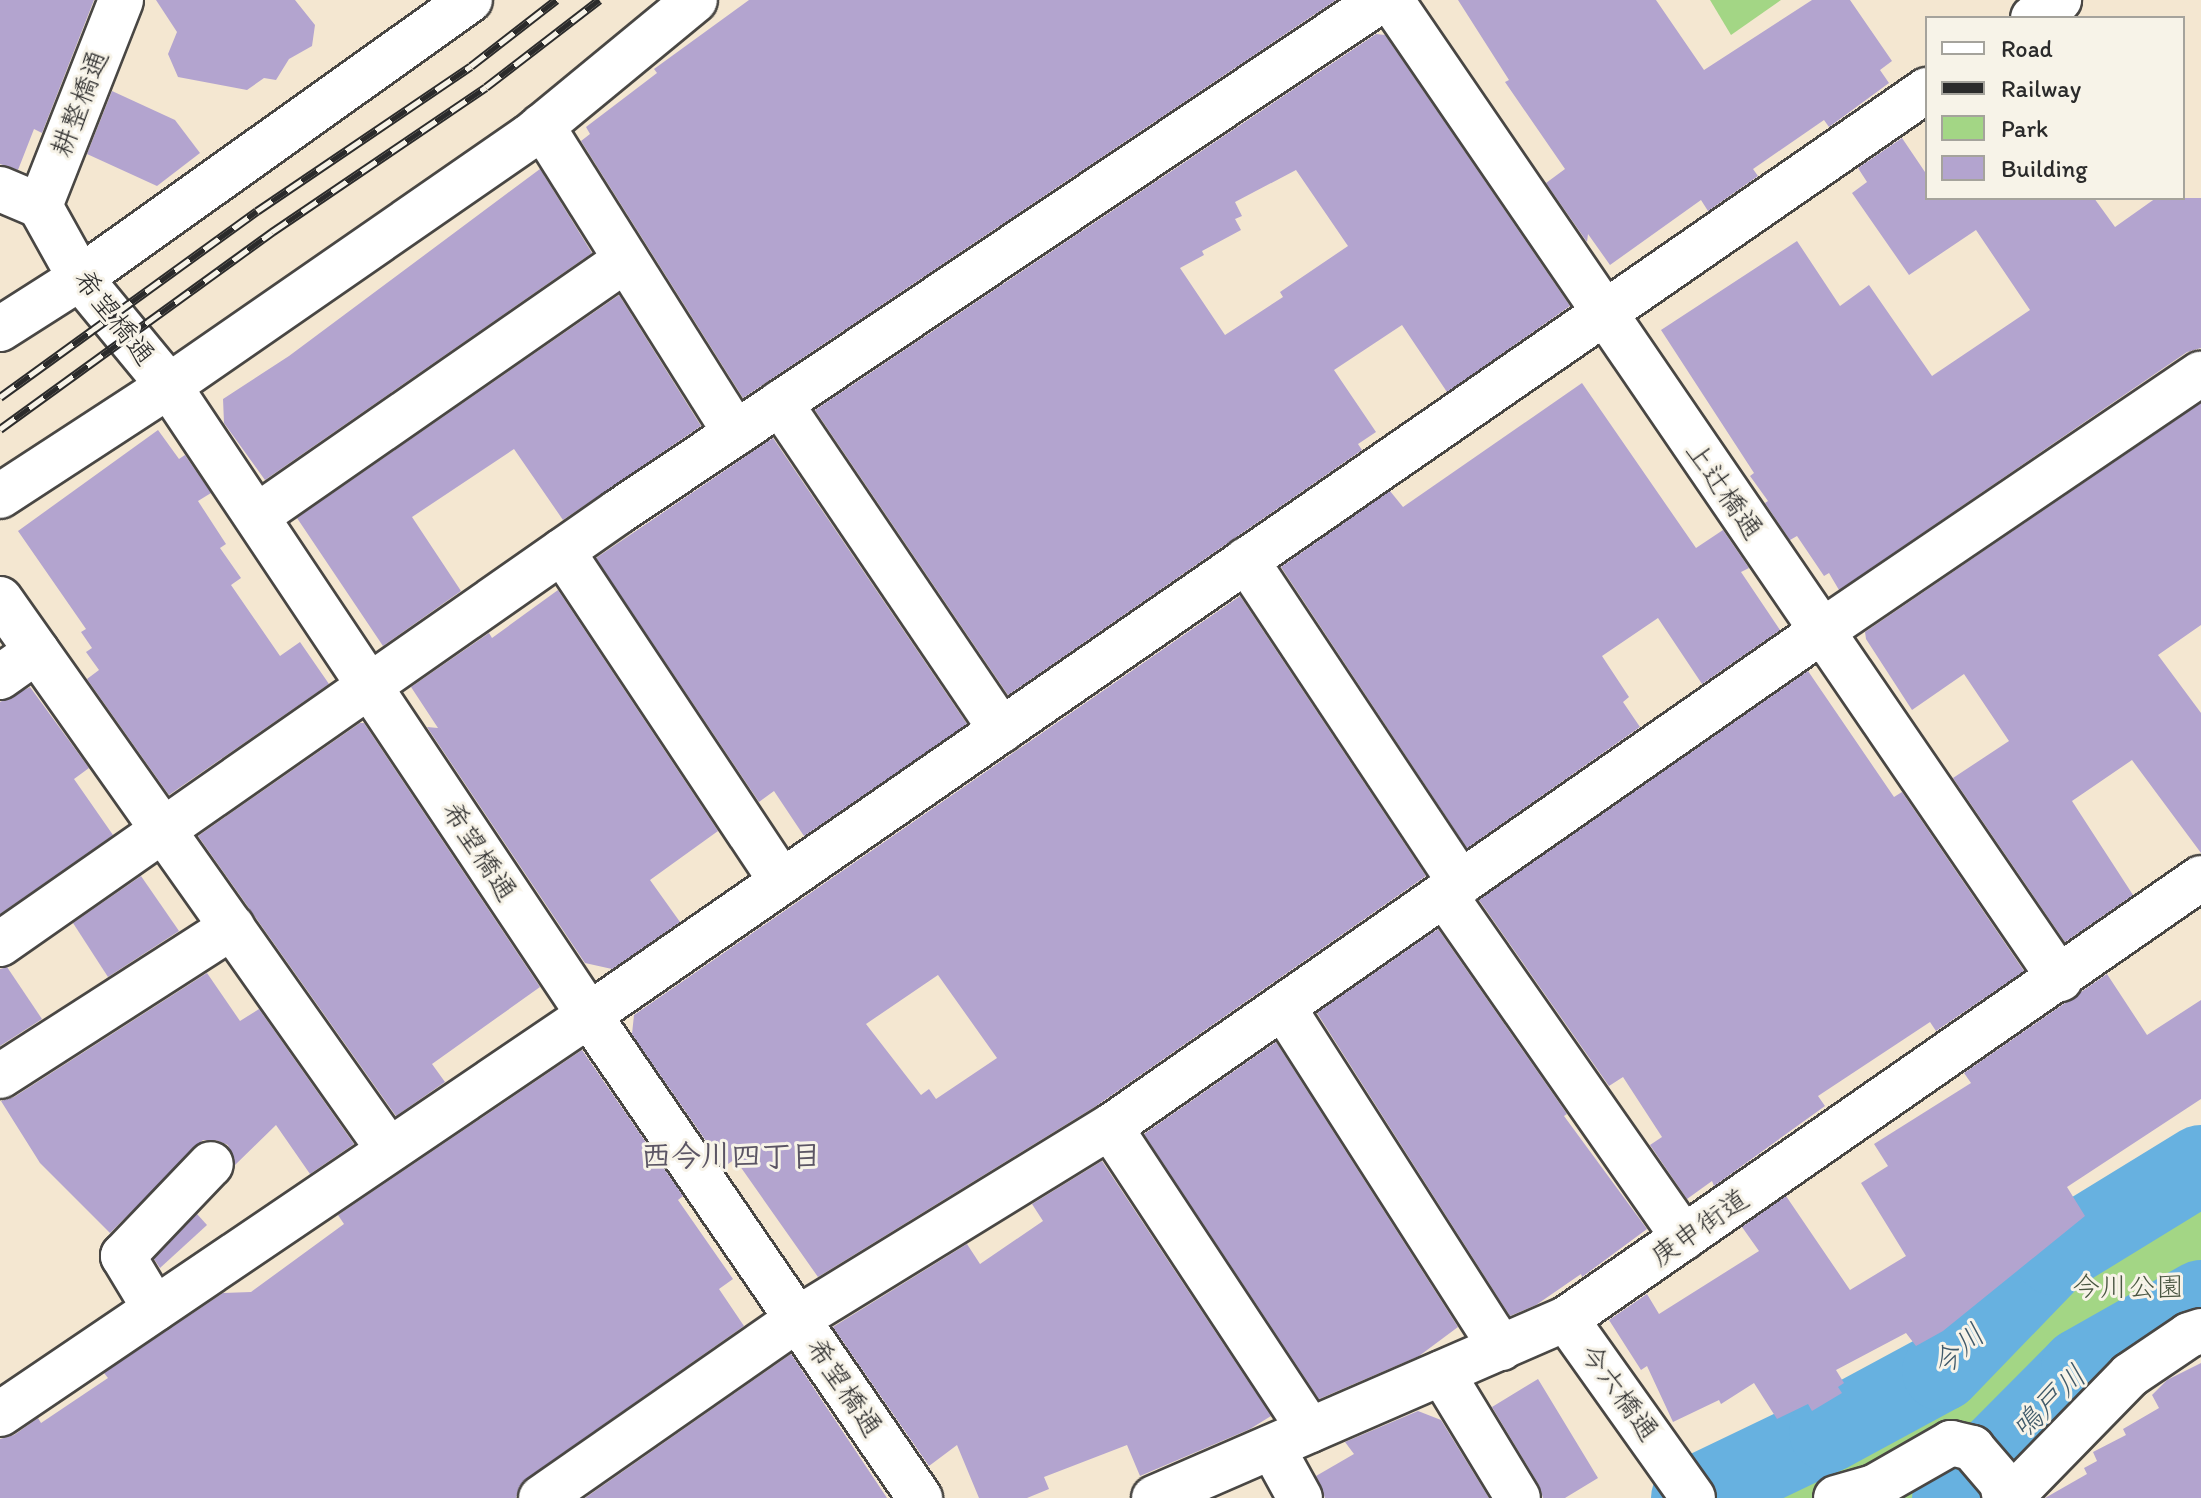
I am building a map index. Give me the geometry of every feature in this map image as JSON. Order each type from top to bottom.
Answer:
[{"type":"street","name":"耕整橋通","points":[[40,206],[121,0]]},
{"type":"street","points":[[0,329],[80,278],[470,0]]},
{"type":"street","points":[[0,496],[169,386],[542,126],[695,0]]},
{"type":"street","points":[[0,944],[372,687],[562,551],[1381,0]]},
{"type":"street","name":"上辻橋通","points":[[1391,0],[1601,312],[2060,979]]},
{"type":"street","points":[[0,1414],[589,1015],[1601,312],[1925,91]]},
{"type":"street","points":[[542,126],[735,433]]},
{"type":"street","points":[[0,189],[40,206]]},
{"type":"street","name":"希望橋通","points":[[40,206],[80,278],[169,386],[589,1015],[920,1498]]},
{"type":"street","points":[[257,516],[626,260]]},
{"type":"street","points":[[541,1498],[799,1318],[1110,1127],[1822,631],[2201,373]]},
{"type":"street","points":[[780,403],[1001,730]]},
{"type":"street","points":[[562,551],[782,882]]},
{"type":"street","points":[[1246,560],[1452,888],[1684,1238]]},
{"type":"street","points":[[0,599],[389,1150]]},
{"type":"street","points":[[0,677],[37,651]]},
{"type":"street","name":"庚申街道","points":[[1154,1498],[1566,1319],[2060,979],[2201,878]]},
{"type":"street","points":[[0,1076],[232,927]]},
{"type":"street","points":[[1283,1007],[1501,1348]]},
{"type":"street","points":[[1110,1127],[1291,1438],[1300,1498]]},
{"type":"street","points":[[155,1309],[123,1256],[211,1164]]},
{"type":"street","name":"今六橋通","points":[[1566,1319],[1683,1482]]},
{"type":"street","points":[[1836,1498],[1874,1487],[1951,1443],[1972,1448],[2006,1493],[2130,1375],[2189,1335],[2201,1331]]},
{"type":"street","points":[[1442,1373],[1518,1498]]},
{"type":"green space","points":[[1710,0],[1781,0],[1731,35]]},
{"type":"green space","name":"今川公園","points":[[2201,1191],[2201,1282],[1956,1471],[1929,1498],[1742,1498],[1963,1384],[2096,1255]]},
{"type":"building","points":[[0,0],[94,0],[42,133],[34,129],[18,170],[0,164]]},
{"type":"building","points":[[156,0],[295,0],[315,25],[312,46],[289,59],[276,80],[264,78],[247,90],[178,77],[168,54],[177,32]]},
{"type":"building","points":[[749,0],[1336,0],[743,398],[581,141],[590,134],[586,127],[657,73],[654,69]]},
{"type":"building","points":[[1458,0],[1656,0],[1704,70],[1812,0],[1850,0],[1892,61],[1880,70],[1889,83],[1829,127],[1824,120],[1753,169],[1758,176],[1708,211],[1701,200],[1610,265],[1588,234],[1587,242],[1546,183],[1565,169],[1505,82],[1509,80]]},
{"type":"building","points":[[1376,34],[1385,35],[1570,306],[1447,392],[1402,325],[1334,370],[1376,432],[1358,444],[1362,450],[1008,695],[815,410]],"holes":[[[1296,170],[1348,246],[1280,292],[1283,297],[1225,335],[1180,268],[1204,255],[1202,251],[1241,230],[1235,219],[1242,216],[1235,202]]]},
{"type":"building","points":[[112,91],[175,120],[200,153],[157,186],[87,154]]},
{"type":"building","points":[[1902,138],[1925,172],[1925,200],[2095,200],[2115,227],[2153,200],[2201,198],[2201,348],[2187,352],[1839,590],[1829,573],[1824,576],[1797,536],[1790,540],[1750,476],[1754,473],[1661,330],[1797,241],[1840,306],[1869,285],[1932,376],[2030,310],[1976,230],[1909,275],[1852,193],[1867,182],[1858,168]]},
{"type":"building","points":[[540,169],[592,253],[265,480],[224,423],[223,399],[289,356]]},
{"type":"building","points":[[619,295],[701,426],[563,520],[514,449],[412,517],[461,591],[383,646],[297,518]]},
{"type":"building","points":[[1582,383],[1696,548],[1723,530],[1749,568],[1741,572],[1780,630],[1702,684],[1658,618],[1602,656],[1629,697],[1623,702],[1640,727],[1467,848],[1281,567],[1390,491],[1403,507]]},
{"type":"building","points":[[2201,403],[2201,625],[2158,655],[2201,713],[2201,853],[2132,760],[2072,801],[2133,895],[2065,942],[1953,778],[2009,741],[1964,674],[1912,710],[1866,639],[1865,632]]},
{"type":"building","points":[[158,430],[179,459],[185,455],[211,493],[198,501],[226,544],[220,548],[241,578],[231,585],[280,656],[300,642],[329,684],[169,795],[87,679],[99,670],[86,652],[92,648],[81,632],[86,629],[18,531]]},
{"type":"building","points":[[773,438],[967,724],[804,836],[774,791],[759,802],[596,558]]},
{"type":"building","points":[[558,590],[718,831],[650,880],[680,922],[612,969],[585,963],[427,727],[438,728],[411,687],[489,633],[492,638]]},
{"type":"building","points":[[1240,596],[1426,876],[1096,1106],[818,1277],[735,1159],[724,1167],[632,1034],[634,1015]],"holes":[[[938,975],[997,1058],[936,1099],[929,1089],[921,1095],[866,1024]]]},
{"type":"building","points":[[1808,671],[1894,797],[1902,792],[2024,971],[1936,1031],[1930,1022],[1818,1096],[1825,1106],[1714,1186],[1712,1181],[1687,1199],[1650,1145],[1662,1137],[1623,1077],[1609,1086],[1479,900]]},
{"type":"building","points":[[30,687],[89,768],[74,779],[113,835],[0,914],[0,702]]},
{"type":"building","points":[[364,723],[540,987],[432,1064],[445,1082],[396,1116],[198,836]]},
{"type":"building","points":[[141,876],[179,931],[108,977],[73,923]]},
{"type":"building","points":[[1438,929],[1567,1114],[1564,1116],[1647,1229],[1582,1277],[1581,1274],[1536,1305],[1510,1316],[1317,1013]]},
{"type":"building","points":[[7,967],[42,1019],[0,1046],[0,969]]},
{"type":"building","points":[[207,973],[240,1021],[259,1009],[354,1144],[310,1174],[276,1125],[235,1165],[228,1145],[216,1140],[203,1140],[110,1233],[40,1163],[1,1101],[14,1097]]},
{"type":"building","points":[[2107,974],[2147,1035],[2201,1000],[2201,1099],[2067,1187],[2085,1216],[1943,1331],[1916,1346],[1906,1333],[1836,1370],[1844,1383],[1838,1387],[1842,1393],[1812,1411],[1808,1404],[1777,1419],[1754,1383],[1721,1404],[1719,1400],[1673,1422],[1647,1366],[1641,1370],[1609,1320],[1647,1294],[1659,1314],[1759,1251],[1742,1227],[1786,1196],[1850,1290],[1906,1256],[1861,1183],[1888,1166],[1874,1144],[1971,1083],[1964,1073]]},
{"type":"building","points":[[1276,1042],[1458,1327],[1419,1356],[1319,1399],[1144,1134]]},
{"type":"building","points":[[582,1050],[683,1196],[678,1200],[733,1279],[719,1289],[744,1326],[527,1478],[519,1487],[516,1498],[0,1498],[0,1439],[14,1435],[38,1418],[41,1423],[108,1378],[104,1373],[223,1293],[251,1292],[344,1224],[338,1215]]},
{"type":"building","points":[[1102,1161],[1271,1416],[1250,1429],[1140,1476],[1127,1445],[1044,1477],[1049,1489],[1027,1498],[979,1498],[957,1445],[929,1466],[833,1327],[967,1244],[980,1264],[1043,1221],[1032,1204]]},
{"type":"building","points":[[197,1214],[207,1225],[160,1268],[154,1259]]},
{"type":"building","points":[[791,1354],[887,1498],[585,1498]]},
{"type":"building","points":[[2201,1363],[2201,1498],[2045,1498],[2087,1474],[2084,1468],[2097,1461],[2093,1452],[2126,1435],[2123,1429],[2159,1408],[2152,1395],[2167,1380]]},
{"type":"building","points":[[1538,1379],[1598,1478],[1565,1498],[1543,1498],[1539,1485],[1492,1407]]},
{"type":"building","points":[[1418,1411],[1441,1420],[1489,1498],[1325,1498],[1316,1476],[1354,1454],[1345,1442]]},
{"type":"waterway","name":"今川","points":[[1691,1498],[1829,1432],[1942,1371],[2054,1255],[2201,1165]]},
{"type":"waterway","name":"鳴戸川","points":[[1952,1498],[2081,1368],[2201,1300]]},
{"type":"railway","points":[[0,397],[257,211],[471,66],[556,0]]},
{"type":"railway","points":[[0,429],[272,232],[486,87],[599,0]]},
{"type":"district","name":"西今川四丁目","points":[[731,1156]]}]
